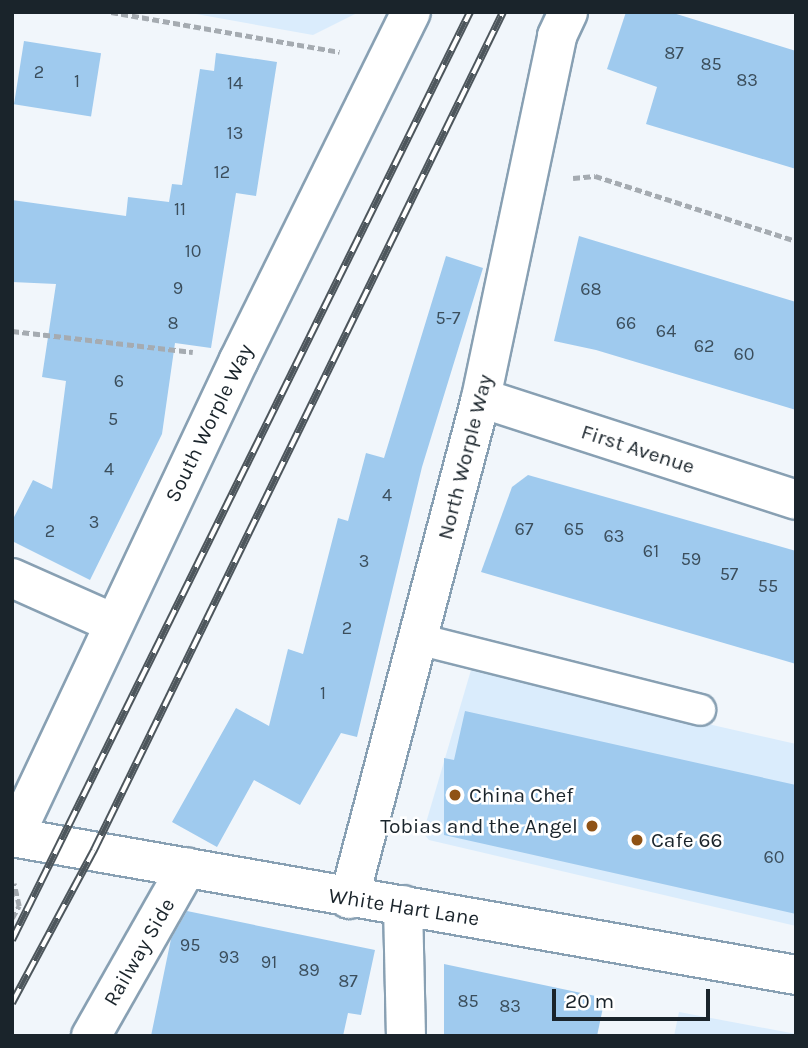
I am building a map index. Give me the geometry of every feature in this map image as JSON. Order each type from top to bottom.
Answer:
[{"type":"street","name":"South Worple Way","points":[[13,837],[239,360],[411,12]]},
{"type":"street","name":"North Worple Way","points":[[349,899],[481,398],[557,36],[568,12]]},
{"type":"street","name":"First Avenue","points":[[481,398],[796,500]]},
{"type":"street","points":[[12,579],[113,624]]},
{"type":"street","name":"White Hart Lane","points":[[13,837],[349,899],[403,905],[796,975]]},
{"type":"street","name":"Railway Side","points":[[91,1036],[187,867]]},
{"type":"street","points":[[403,905],[406,1036]]},
{"type":"lane","points":[[418,639],[700,710]]},
{"type":"path","points":[[111,12],[386,60]]},
{"type":"path","points":[[524,183],[595,176],[796,240]]},
{"type":"path","points":[[12,331],[239,360]]},
{"type":"path","points":[[12,877],[19,905],[12,918]]},
{"type":"shaded area","points":[[185,12],[359,12],[313,35]]},
{"type":"shaded area","points":[[471,670],[796,744],[796,926],[429,840],[423,833]]},
{"type":"shaded area","points":[[679,1012],[796,1034],[796,1036],[674,1036]]},
{"type":"building","points":[[626,12],[670,12],[796,51],[796,169],[646,124],[657,87],[607,69]]},
{"type":"building","points":[[24,41],[101,53],[91,116],[14,104]]},
{"type":"building","points":[[216,53],[277,62],[256,196],[236,193],[211,348],[175,343],[162,434],[90,580],[12,541],[12,521],[33,480],[52,489],[66,381],[42,377],[56,284],[12,282],[12,200],[126,216],[128,197],[169,202],[172,184],[182,185],[200,69],[214,71]]},
{"type":"building","points":[[579,236],[796,302],[796,410],[596,350],[554,341]]},
{"type":"building","points":[[446,256],[483,268],[422,467],[357,737],[341,733],[300,805],[254,780],[217,847],[172,822],[236,708],[269,726],[288,649],[303,654],[338,518],[348,521],[366,453],[384,458]]},
{"type":"building","points":[[528,475],[796,551],[796,664],[481,572],[512,487]]},
{"type":"building","points":[[465,711],[796,785],[796,914],[444,835],[444,758],[454,760]]},
{"type":"building","points":[[187,911],[375,950],[361,1015],[348,1013],[343,1036],[151,1036],[171,939]]},
{"type":"building","points":[[444,964],[605,998],[597,1036],[444,1036]]},
{"type":"railway","points":[[12,940],[470,12]]},
{"type":"railway","points":[[12,1003],[94,850],[503,12]]},
{"type":"place","name":"China Chef","points":[[455,795]]},
{"type":"place","name":"Tobias and the Angel","points":[[592,826]]},
{"type":"place","name":"Cafe 66","points":[[637,840]]}]
